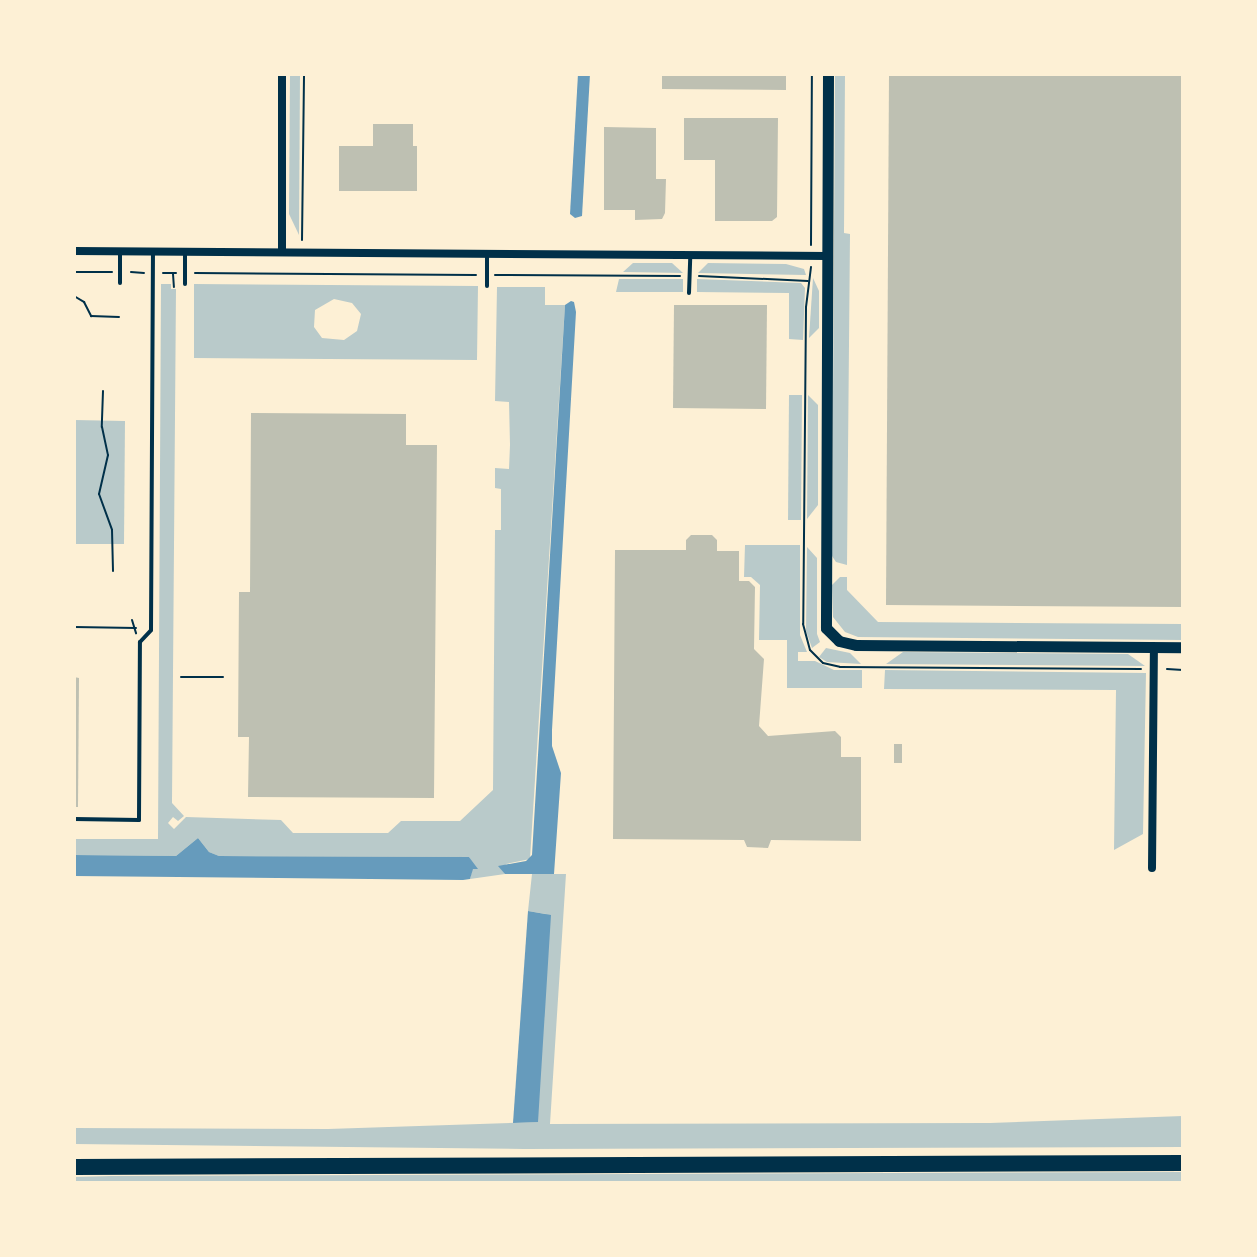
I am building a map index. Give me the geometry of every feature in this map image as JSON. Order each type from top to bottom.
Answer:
[{"type":"highway","points":[[74,1167],[1183,1163]]},
{"type":"street","points":[[282,74],[282,252]]},
{"type":"street","points":[[828,74],[826,628],[832,636],[856,645],[1183,647]]},
{"type":"street","points":[[74,251],[827,256]]},
{"type":"street","points":[[1152,868],[1154,647]]},
{"type":"lane","points":[[120,251],[120,283]]},
{"type":"lane","points":[[74,819],[139,820],[140,642],[151,630],[153,252]]},
{"type":"lane","points":[[185,252],[185,284]]},
{"type":"lane","points":[[487,254],[487,286]]},
{"type":"lane","points":[[689,293],[690,256]]},
{"type":"path","points":[[302,240],[304,74]]},
{"type":"path","points":[[811,243],[812,74]]},
{"type":"path","points":[[74,272],[690,276],[809,281]]},
{"type":"path","points":[[810,272],[806,307],[803,633],[810,650],[818,659],[840,667],[1145,669]]},
{"type":"path","points":[[74,296],[84,302],[91,316],[119,317]]},
{"type":"path","points":[[103,391],[102,427],[108,455],[99,494],[112,530],[113,571]]},
{"type":"path","points":[[132,620],[136,634]]},
{"type":"path","points":[[74,627],[136,628]]},
{"type":"path","points":[[1161,669],[1183,670]]},
{"type":"path","points":[[181,677],[223,677]]},
{"type":"shaded area","points":[[290,74],[300,74],[299,235],[289,214]]},
{"type":"shaded area","points":[[835,74],[845,74],[844,233],[850,234],[847,565],[836,562],[832,556]]},
{"type":"shaded area","points":[[633,263],[672,263],[683,273],[623,272]]},
{"type":"shaded area","points":[[708,263],[786,264],[804,269],[806,275],[698,273]]},
{"type":"shaded area","points":[[813,278],[819,291],[819,328],[809,338]]},
{"type":"shaded area","points":[[619,279],[683,279],[683,292],[616,292]]},
{"type":"shaded area","points":[[697,279],[801,283],[805,288],[803,340],[789,339],[789,293],[697,292]]},
{"type":"shaded area","points":[[161,284],[171,284],[171,289],[176,289],[172,803],[184,816],[178,821],[173,817],[168,823],[174,829],[186,817],[281,820],[293,833],[388,833],[401,821],[460,821],[493,790],[495,530],[501,530],[501,489],[495,488],[495,468],[509,469],[510,445],[509,402],[495,401],[497,287],[545,287],[545,305],[565,305],[530,859],[506,864],[505,874],[470,879],[473,866],[469,857],[219,856],[209,852],[198,838],[176,856],[74,855],[74,839],[158,839]]},
{"type":"shaded area","points":[[194,284],[478,286],[477,360],[194,358]],"holes":[[[334,299],[352,303],[361,314],[357,331],[344,340],[322,338],[314,327],[315,310]]]},
{"type":"shaded area","points":[[789,395],[802,395],[801,520],[788,520]]},
{"type":"shaded area","points":[[808,395],[818,405],[818,505],[807,519]]},
{"type":"shaded area","points":[[74,420],[125,421],[124,544],[74,544]]},
{"type":"shaded area","points":[[745,545],[800,545],[800,635],[807,652],[798,652],[798,661],[815,661],[834,670],[862,670],[862,688],[787,688],[787,640],[759,640],[760,585],[751,577],[744,577]]},
{"type":"shaded area","points":[[807,547],[817,558],[817,634],[820,642],[812,648],[806,631]]},
{"type":"shaded area","points":[[840,577],[847,577],[847,590],[878,622],[1183,624],[1183,640],[858,637],[845,632],[833,617],[832,585]]},
{"type":"shaded area","points":[[826,648],[850,653],[861,664],[827,662],[819,657]]},
{"type":"shaded area","points":[[903,652],[1128,654],[1145,666],[886,664]]},
{"type":"shaded area","points":[[885,670],[1146,673],[1143,834],[1114,850],[1116,690],[884,689]]},
{"type":"shaded area","points":[[532,874],[566,874],[550,1124],[990,1123],[1183,1116],[1183,1147],[524,1149],[74,1144],[74,1128],[328,1129],[537,1122],[546,914],[528,911]]},
{"type":"shaded area","points":[[1183,1172],[1183,1183],[74,1183],[74,1177],[111,1176]]},
{"type":"water","points":[[578,74],[590,74],[582,216],[575,218],[570,214]]},
{"type":"water","points":[[571,301],[576,312],[552,730],[552,746],[561,773],[554,874],[505,874],[498,866],[526,861],[532,855],[565,305]]},
{"type":"water","points":[[198,838],[209,852],[219,856],[469,857],[478,869],[473,869],[470,879],[463,880],[74,876],[74,855],[176,856]]},
{"type":"water","points":[[528,911],[551,915],[538,1122],[513,1123]]},
{"type":"building","points":[[662,74],[786,74],[786,90],[662,89]]},
{"type":"building","points":[[889,74],[1183,74],[1183,607],[886,605]]},
{"type":"building","points":[[684,118],[778,118],[777,217],[772,221],[715,221],[715,160],[684,160]]},
{"type":"building","points":[[373,124],[413,124],[413,146],[417,146],[417,191],[339,191],[339,146],[373,146]]},
{"type":"building","points":[[604,127],[656,128],[656,179],[666,179],[662,219],[635,220],[635,210],[604,210]]},
{"type":"building","points":[[674,305],[767,305],[766,409],[673,408]]},
{"type":"building","points":[[251,413],[406,414],[406,445],[437,445],[434,798],[248,797],[249,737],[238,737],[239,592],[250,592]]},
{"type":"building","points":[[691,535],[712,535],[717,540],[717,551],[739,551],[739,581],[749,581],[755,587],[754,649],[764,659],[759,726],[768,736],[835,731],[841,737],[841,757],[861,757],[861,841],[771,840],[768,848],[747,847],[744,840],[613,839],[615,550],[686,550],[686,540]]},
{"type":"building","points":[[74,677],[79,678],[78,807],[74,807]]},
{"type":"building","points":[[894,744],[902,744],[902,763],[894,763]]}]
